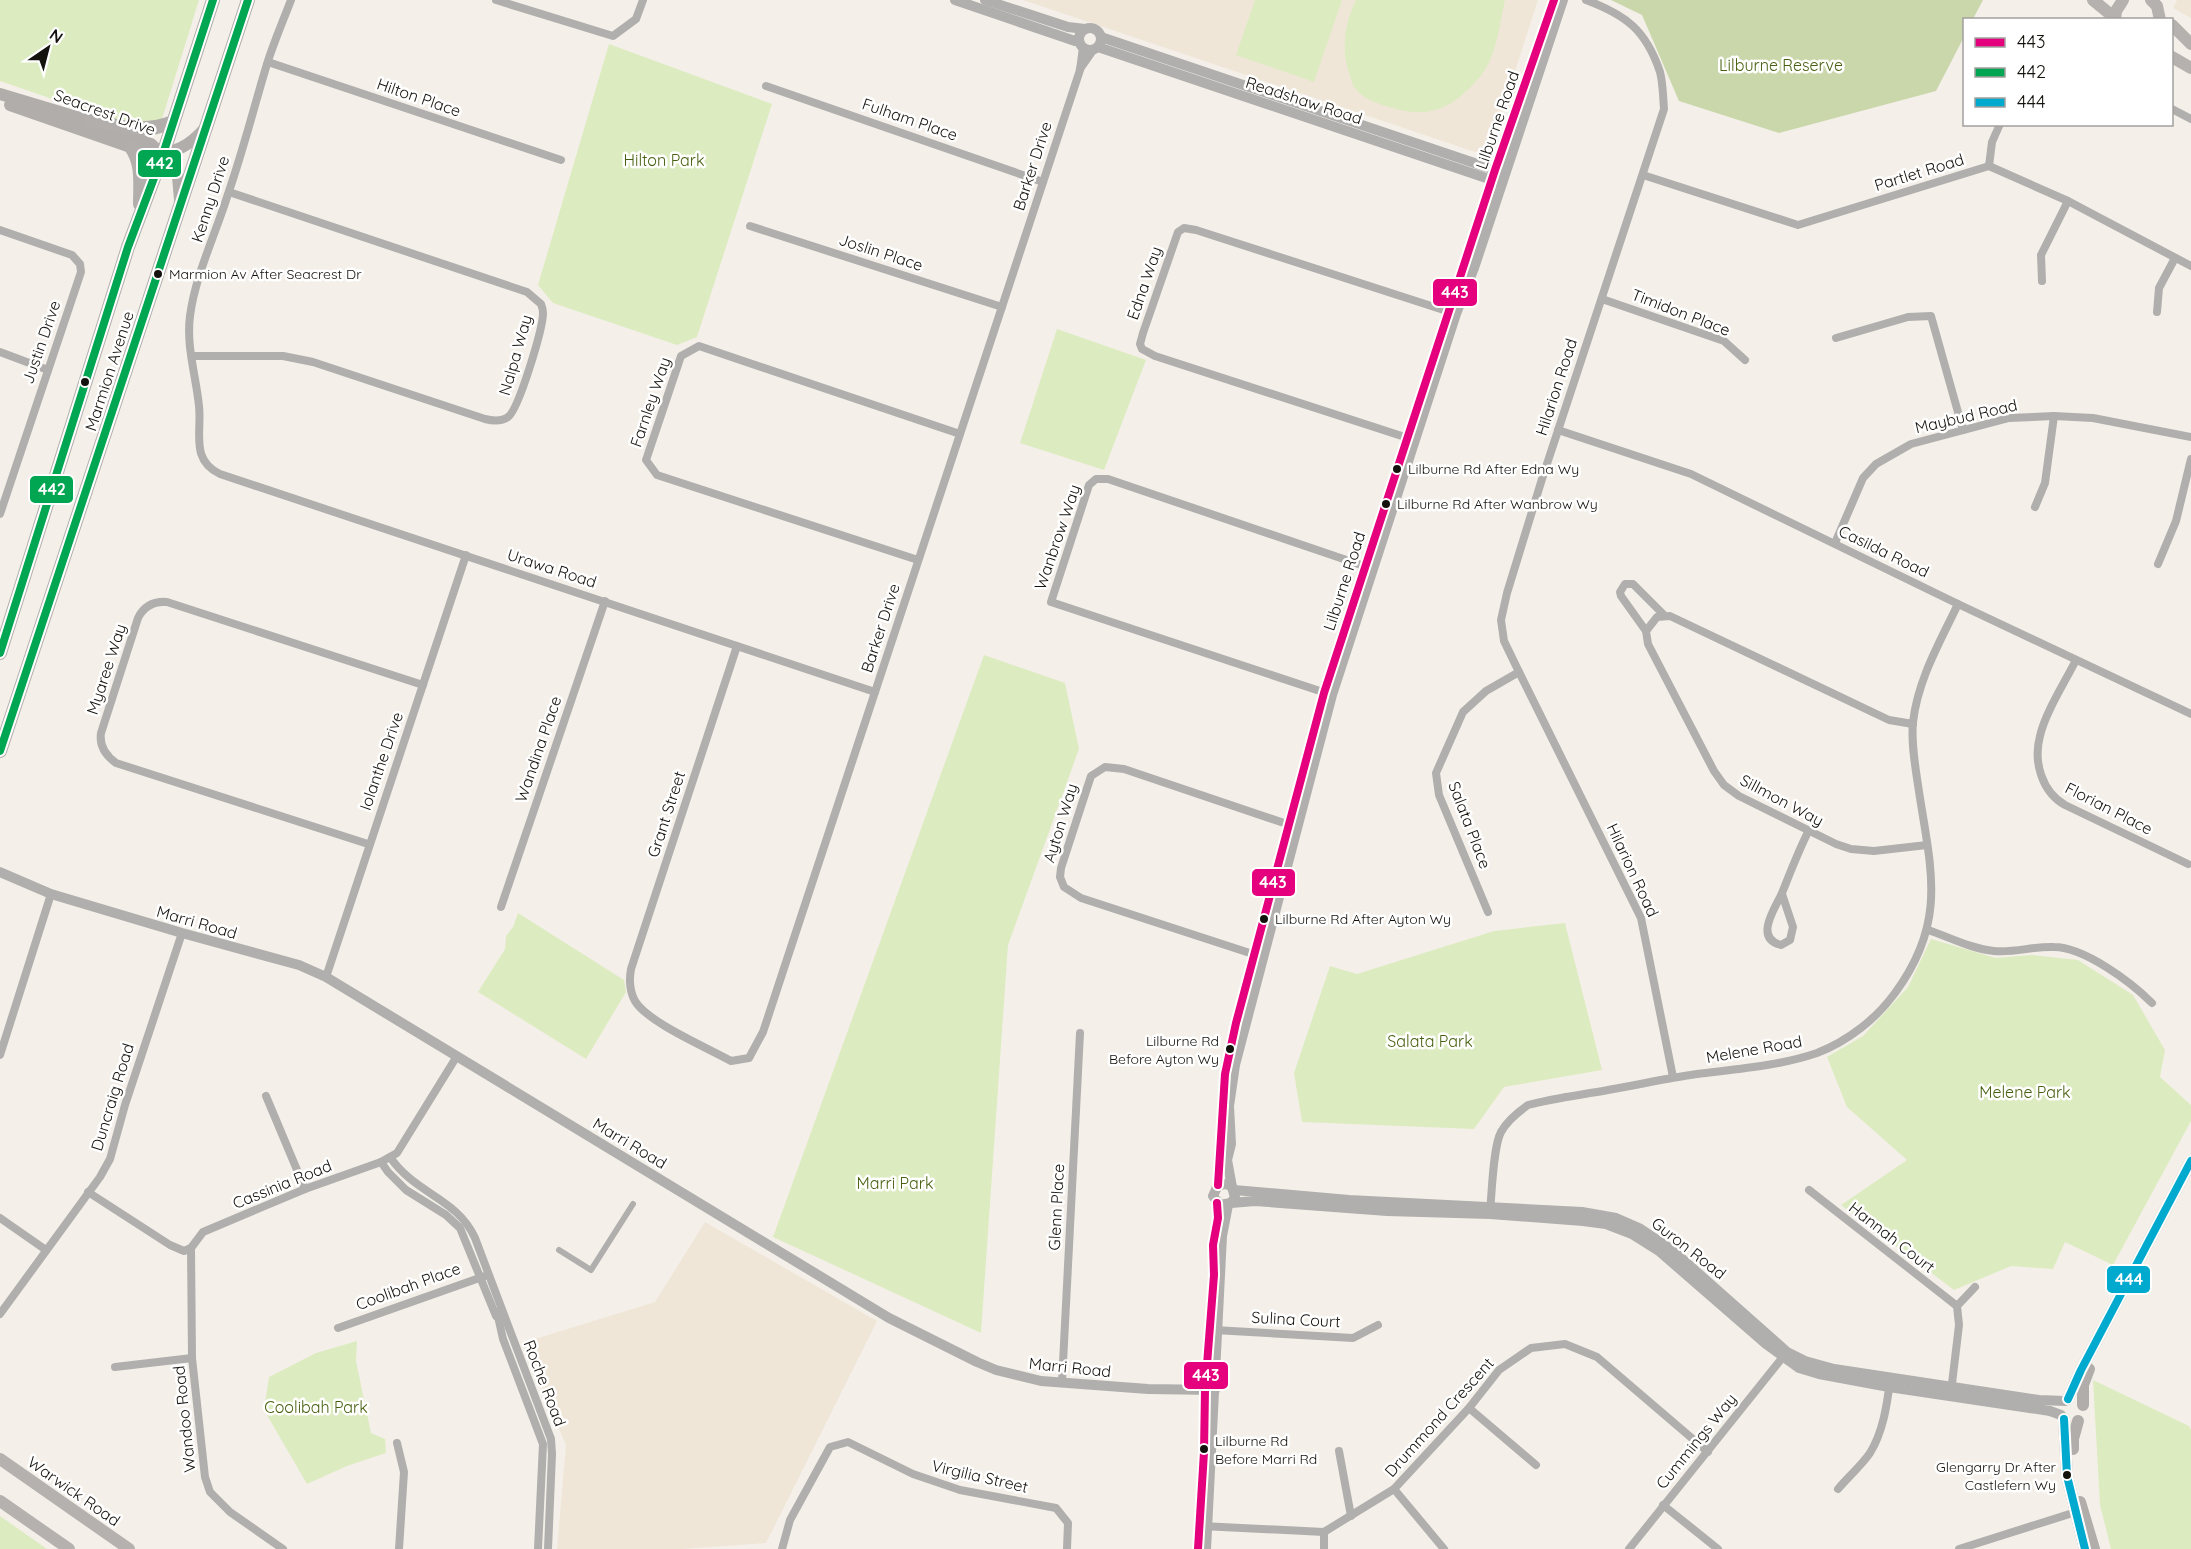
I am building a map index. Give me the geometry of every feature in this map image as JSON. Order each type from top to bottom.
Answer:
[{"type":"highway","name":"Marmion Avenue","points":[[0,653],[140,212],[163,154],[213,0]]},
{"type":"highway","name":"Marmion Avenue","points":[[0,751],[248,0]]},
{"type":"highway","points":[[90,121],[131,129],[160,128],[173,122]]},
{"type":"highway","points":[[131,147],[138,156],[140,212]]},
{"type":"main road","points":[[2093,0],[2114,18]]},
{"type":"main road","points":[[2115,18],[2116,11],[2123,0]]},
{"type":"main road","points":[[2152,0],[2162,17]]},
{"type":"main road","points":[[2173,26],[2191,44]]},
{"type":"main road","points":[[2173,58],[2191,69]]},
{"type":"main road","name":"Seacrest Drive","points":[[0,94],[90,121],[151,144],[171,163],[178,177],[181,194],[179,210]]},
{"type":"main road","name":"Seacrest Drive","points":[[0,102],[148,153],[163,154],[187,146],[207,126]]},
{"type":"main road","points":[[2094,1549],[2078,1511],[2067,1476],[2061,1408],[2191,1161]]},
{"type":"main road","points":[[2085,1549],[2078,1511],[2073,1459],[2073,1439],[2078,1421],[2084,1413],[2083,1385],[2089,1369],[2191,1177]]},
{"type":"main road","points":[[2066,1400],[2078,1400],[2083,1405]]},
{"type":"main road","points":[[2063,1417],[2070,1422],[2078,1421]]},
{"type":"main road","name":"Warwick Road","points":[[0,1460],[129,1549]]},
{"type":"main road","points":[[0,1501],[69,1549]]},
{"type":"main road","points":[[0,1511],[31,1522]]},
{"type":"street","name":"Kenny Drive","points":[[220,474],[207,466],[201,455],[199,406],[189,340],[190,315],[268,62],[291,0]]},
{"type":"street","points":[[496,0],[613,36],[636,19],[643,0]]},
{"type":"street","name":"Readshaw Road","points":[[955,0],[1075,41],[1090,41]]},
{"type":"street","name":"Readshaw Road","points":[[985,0],[1068,27],[1090,41],[1498,176]]},
{"type":"street","name":"Lilburne Road","points":[[1218,1185],[1225,1074],[1259,956],[1328,694],[1554,0]]},
{"type":"street","name":"Lilburne Road","points":[[1498,176],[1563,0]]},
{"type":"street","name":"Hilarion Road","points":[[1586,0],[1630,22],[1644,39],[1660,73],[1664,109],[1558,430],[1507,593],[1501,620],[1504,641],[1641,918],[1673,1077]]},
{"type":"street","name":"Barker Drive","points":[[631,992],[635,1002],[650,1016],[731,1061],[744,1060],[752,1054],[763,1032],[1090,41]]},
{"type":"street","name":"Hilton Place","points":[[268,62],[561,160]]},
{"type":"street","name":"Fulham Place","points":[[766,86],[1043,182]]},
{"type":"street","points":[[2173,110],[2191,119]]},
{"type":"street","points":[[1989,166],[1992,142],[1999,126]]},
{"type":"street","name":"Partlet Road","points":[[1642,175],[1798,225],[1989,166],[2068,201],[2191,266]]},
{"type":"street","name":"Nalpa Way","points":[[192,356],[262,355],[297,358],[485,420],[497,421],[508,417],[515,408],[532,361],[543,318],[541,304],[527,292],[229,192]]},
{"type":"street","points":[[2042,281],[2041,255],[2068,201]]},
{"type":"street","name":"Joslin Place","points":[[750,226],[1002,307]]},
{"type":"street","name":"Edna Way","points":[[1411,439],[1155,356],[1142,349],[1140,344],[1143,333],[1178,232],[1184,228],[1452,313]]},
{"type":"street","name":"Justin Drive","points":[[0,230],[72,255],[80,264],[81,272],[1,510]]},
{"type":"street","points":[[2157,312],[2159,288],[2175,258]]},
{"type":"street","name":"Timidon Place","points":[[1602,299],[1724,341],[1745,360]]},
{"type":"street","points":[[1836,338],[1908,317],[1931,316],[1963,430]]},
{"type":"street","name":"Farnley Way","points":[[918,560],[657,475],[646,460],[681,356],[699,346],[960,434]]},
{"type":"street","points":[[0,352],[48,369]]},
{"type":"street","points":[[2035,507],[2045,483],[2054,416]]},
{"type":"street","name":"Maybud Road","points":[[1835,543],[1863,478],[1876,464],[1911,444],[2010,418],[2054,416],[2093,418],[2191,436]]},
{"type":"street","name":"Casilda Road","points":[[1558,430],[1691,474],[2191,714]]},
{"type":"street","points":[[2158,564],[2176,521],[2191,459]]},
{"type":"street","name":"Urawa Road","points":[[220,474],[875,692]]},
{"type":"street","name":"Wanbrow Way","points":[[1328,694],[1051,602],[1089,486],[1096,479],[1108,479],[1368,567]]},
{"type":"street","name":"Iolanthe Drive","points":[[326,977],[368,844],[466,555]]},
{"type":"street","name":"Sillmon Way","points":[[1912,724],[1889,720],[1664,615],[1633,584],[1624,584],[1620,592],[1646,631],[1648,644],[1714,771],[1724,785],[1739,796],[1836,844],[1863,851],[1927,845]]},
{"type":"street","name":"Wandina Place","points":[[501,907],[604,601]]},
{"type":"street","name":"Myaree Way","points":[[368,844],[116,763],[110,759],[102,747],[101,733],[138,618],[146,607],[167,602],[423,685]]},
{"type":"street","name":"Melene Road","points":[[1490,1210],[1500,1134],[1506,1124],[1528,1106],[1543,1101],[1673,1077],[1796,1059],[1830,1048],[1863,1026],[1892,997],[1917,957],[1928,930],[1933,891],[1913,752],[1912,724],[1926,669],[1958,604]]},
{"type":"street","points":[[1646,631],[1653,620],[1664,615]]},
{"type":"street","name":"Grant Street","points":[[631,992],[629,985],[631,969],[736,646]]},
{"type":"street","name":"Florian Place","points":[[2076,660],[2040,735],[2040,769],[2048,791],[2065,806],[2188,864]]},
{"type":"street","name":"Salata Place","points":[[1488,912],[1439,795],[1436,773],[1463,712],[1486,691],[1519,672]]},
{"type":"street","name":"Ayton Way","points":[[1259,956],[1081,898],[1064,887],[1060,877],[1063,858],[1091,776],[1105,767],[1124,769],[1293,826]]},
{"type":"street","points":[[1782,894],[1793,927],[1790,940],[1781,945],[1771,940],[1767,925],[1769,916],[1782,894],[1785,882],[1808,832]]},
{"type":"street","name":"Marri Road","points":[[0,872],[51,894],[299,965],[326,977],[889,1318],[996,1370],[1041,1381],[1148,1389],[1210,1390]]},
{"type":"street","name":"Marri Road","points":[[0,880],[35,887]]},
{"type":"street","points":[[0,1055],[51,894]]},
{"type":"street","points":[[1928,930],[1992,951],[2053,946],[2064,948],[2112,971],[2136,987],[2152,1003]]},
{"type":"street","name":"Duncraig Road","points":[[0,1314],[100,1177],[110,1159],[125,1105],[182,933]]},
{"type":"street","name":"Lilburne Road","points":[[1233,1189],[1227,1167],[1231,1144],[1229,1106],[1238,1049],[1259,956]]},
{"type":"street","name":"Glenn Place","points":[[1062,1382],[1080,1033]]},
{"type":"street","name":"Cassinia Road","points":[[191,1248],[203,1232],[305,1189],[381,1162],[397,1153],[457,1056]]},
{"type":"street","points":[[266,1096],[305,1189]]},
{"type":"street","name":"Roche Road","points":[[390,1157],[406,1178],[461,1216],[471,1230],[500,1324]]},
{"type":"street","name":"Roche Road","points":[[381,1162],[388,1173],[406,1190],[446,1215],[460,1228],[498,1302],[550,1439],[552,1454],[548,1549]]},
{"type":"street","points":[[1198,1549],[1203,1527],[1213,1330],[1225,1204],[1234,1197],[1233,1189],[1227,1184],[1218,1185],[1213,1196],[1225,1204]]},
{"type":"street","name":"Guron Road","points":[[1233,1189],[1490,1210]]},
{"type":"street","name":"Hannah Court","points":[[1809,1190],[1957,1306]]},
{"type":"street","points":[[88,1192],[170,1245],[184,1251],[191,1248]]},
{"type":"street","name":"Guron Road","points":[[1225,1204],[1255,1201],[1387,1211],[1490,1210],[1595,1213],[1616,1218],[1639,1228],[1686,1262],[1785,1354],[1834,1369],[1890,1382],[2039,1400],[2066,1400]]},
{"type":"street","points":[[559,1250],[591,1270],[633,1204]]},
{"type":"street","points":[[0,1218],[46,1250]]},
{"type":"street","name":"Wandoo Road","points":[[191,1248],[192,1358],[205,1477],[210,1492],[230,1512],[283,1549]]},
{"type":"street","name":"Coolibah Place","points":[[338,1328],[484,1276]]},
{"type":"street","points":[[1951,1390],[1959,1325],[1957,1306],[1975,1287]]},
{"type":"street","name":"Roche Road","points":[[498,1302],[496,1307],[503,1339],[543,1444],[538,1549]]},
{"type":"street","name":"Sulina Court","points":[[1213,1330],[1353,1338],[1378,1326]]},
{"type":"street","name":"Drummond Crescent","points":[[1324,1532],[1394,1489],[1469,1408],[1499,1370],[1531,1348],[1565,1344],[1597,1357],[1708,1452]]},
{"type":"street","name":"Cummings Way","points":[[1629,1549],[1785,1354]]},
{"type":"street","points":[[115,1367],[192,1358]]},
{"type":"street","points":[[1838,1489],[1868,1456],[1881,1432],[1890,1382]]},
{"type":"street","name":"Guron Road","points":[[1951,1390],[2050,1411],[2063,1417]]},
{"type":"street","points":[[1469,1408],[1536,1465]]},
{"type":"street","name":"Virgilia Street","points":[[782,1549],[790,1520],[830,1447],[848,1442],[913,1474],[960,1490],[1056,1508],[1068,1522],[1067,1549]]},
{"type":"street","points":[[397,1443],[404,1472],[399,1549]]},
{"type":"street","points":[[1339,1450],[1351,1516]]},
{"type":"street","points":[[1394,1489],[1444,1549]]},
{"type":"street","points":[[1663,1505],[1718,1549]]},
{"type":"street","points":[[1959,1549],[2078,1511]]},
{"type":"street","points":[[1203,1527],[1324,1532],[1324,1549]]},
{"type":"street","points":[[1203,1527],[1206,1549]]},
{"type":"shaded area","points":[[1023,0],[1538,0],[1490,149],[1475,152]]},
{"type":"shaded area","points":[[2177,0],[2191,0],[2191,18],[2173,8]]},
{"type":"shaded area","points":[[705,1222],[877,1321],[766,1543],[682,1549],[557,1549],[566,1445],[522,1343],[655,1302]]},
{"type":"green space","points":[[0,0],[199,0],[157,135],[0,81]]},
{"type":"green space","points":[[1255,0],[1342,0],[1314,82],[1236,55]]},
{"type":"green space","points":[[1356,0],[1505,0],[1494,51],[1479,78],[1459,98],[1448,105],[1426,112],[1414,112],[1373,102],[1361,95],[1353,85],[1345,57],[1345,38],[1346,28]]},
{"type":"green space","name":"Lilburne Reserve","points":[[1611,0],[1983,0],[1974,18],[1963,18],[1963,39],[1936,91],[1779,133],[1679,101],[1642,15]]},
{"type":"green space","name":"Hilton Park","points":[[609,44],[772,104],[697,337],[677,345],[553,303],[538,285]]},
{"type":"green space","points":[[1057,329],[1146,360],[1104,470],[1020,443]]},
{"type":"green space","name":"Marri Park","points":[[984,655],[1065,683],[1079,749],[1008,945],[981,1333],[773,1237]]},
{"type":"green space","points":[[518,913],[624,980],[626,992],[586,1059],[478,992],[505,949],[506,936],[513,927]]},
{"type":"green space","name":"Salata Park","points":[[1565,923],[1602,1070],[1504,1087],[1474,1129],[1302,1122],[1294,1073],[1330,966],[1357,974],[1494,931]]},
{"type":"green space","name":"Melene Park","points":[[1931,939],[1996,958],[2031,955],[2078,960],[2133,995],[2165,1050],[2160,1077],[2191,1105],[2191,1121],[2113,1265],[2065,1242],[2053,1269],[2011,1266],[1954,1290],[1841,1205],[1907,1160],[1847,1107],[1827,1057],[1863,1036],[1908,987]]},
{"type":"green space","name":"Coolibah Park","points":[[357,1341],[356,1361],[371,1433],[385,1439],[386,1453],[347,1466],[307,1484],[264,1410],[269,1377],[316,1353]]},
{"type":"green space","points":[[2093,1380],[2189,1426],[2191,1430],[2191,1549],[2111,1549],[2100,1505]]},
{"type":"green space","points":[[0,1516],[47,1549],[0,1549]]},
{"type":"transit line","name":"442","points":[[0,653],[128,247],[163,154],[213,0]]},
{"type":"transit line","name":"442","points":[[0,751],[248,0]]},
{"type":"transit line","name":"443","points":[[1218,1185],[1225,1074],[1236,1023],[1324,693],[1495,170],[1554,0]]},
{"type":"transit line","name":"444","points":[[2068,1399],[2191,1161]]},
{"type":"transit line","name":"443","points":[[1198,1549],[1205,1390],[1214,1275],[1213,1245],[1218,1218],[1217,1203]]},
{"type":"transit line","name":"444","points":[[2064,1419],[2067,1476],[2085,1549]]},
{"type":"place","name":"Marmion Av After Seacrest Dr","points":[[158,274]]},
{"type":"place","name":"Lilburne Rd After Edna Wy","points":[[1397,469]]},
{"type":"place","name":"Lilburne Rd After Wanbrow Wy","points":[[1386,504]]},
{"type":"place","name":"Lilburne Rd After Ayton Wy","points":[[1264,919]]},
{"type":"place","name":"Lilburne Rd Before Ayton Wy","points":[[1230,1049]]},
{"type":"place","name":"Lilburne Rd Before Marri Rd","points":[[1204,1449]]},
{"type":"place","name":"Glengarry Dr After Castlefern Wy","points":[[2067,1475]]}]
